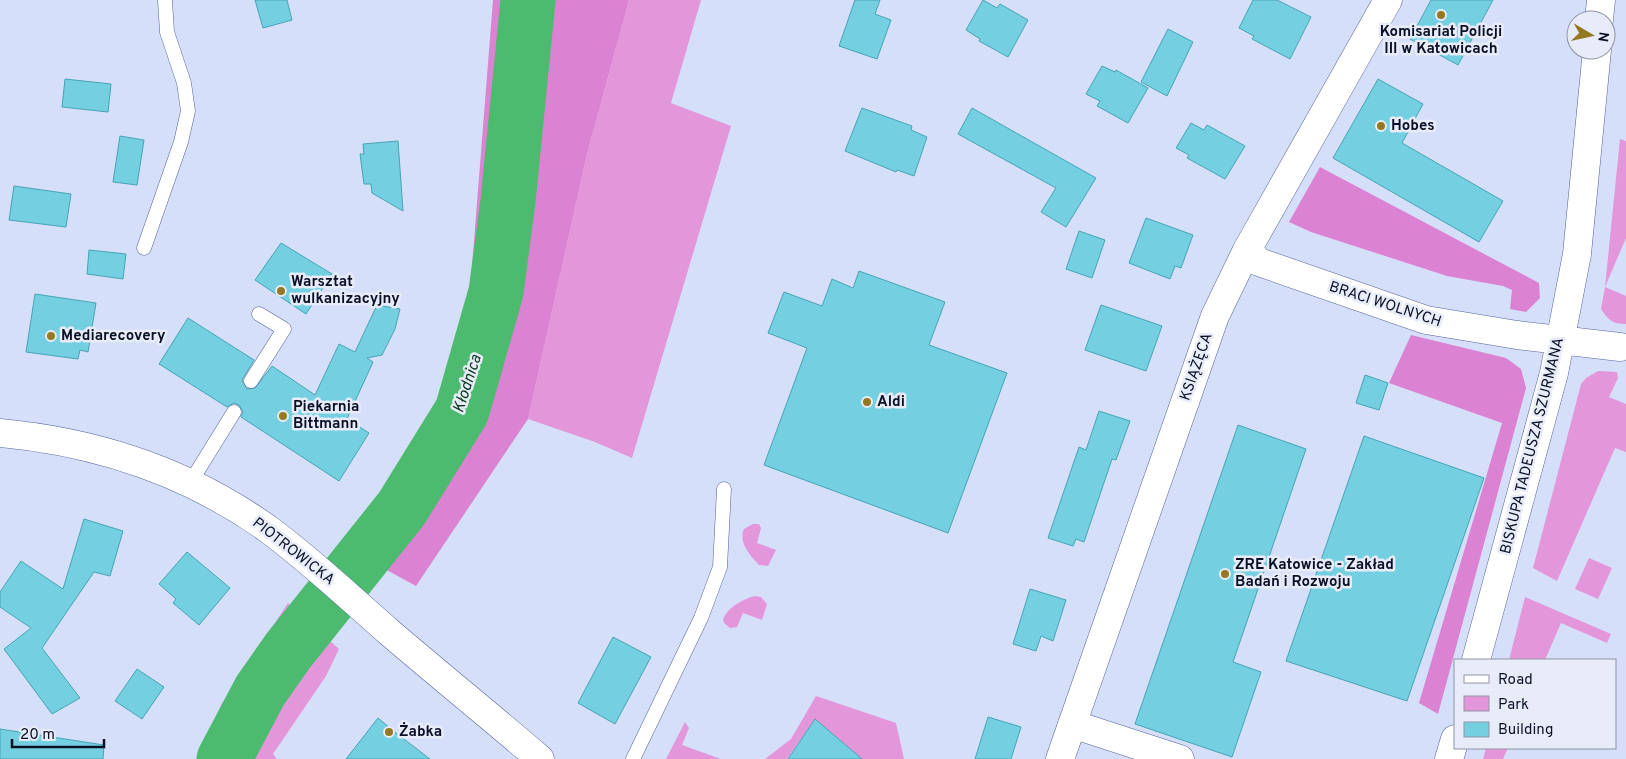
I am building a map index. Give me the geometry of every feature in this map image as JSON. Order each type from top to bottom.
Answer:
[{"type":"street","name":"KSIĄŻĘCA","points":[[1060,759],[1215,316],[1247,250],[1388,0]]},
{"type":"street","name":"BISKUPA TADEUSZA SZURMANA","points":[[1476,659],[1548,398],[1560,341],[1577,254],[1596,60]]},
{"type":"street","name":"BRACI WOLNYCH","points":[[1247,250],[1259,262],[1426,320],[1448,325],[1560,341],[1620,347]]},
{"type":"street","name":"PIOTROWICKA","points":[[0,433],[57,440],[103,450],[142,462],[190,483],[267,529],[323,574],[540,759]]},
{"type":"street","points":[[1072,724],[1180,759]]},
{"type":"street","points":[[1449,759],[1454,742]]},
{"type":"lane","points":[[144,248],[181,142],[188,111],[184,83],[167,32],[165,0]]},
{"type":"lane","points":[[251,381],[284,329],[259,314]]},
{"type":"lane","points":[[190,483],[234,412]]},
{"type":"lane","points":[[633,759],[701,618],[720,567],[724,489]]},
{"type":"green space","points":[[629,0],[701,0],[671,103],[731,126],[632,458],[595,442],[528,419],[587,154]]},
{"type":"green space","points":[[1620,139],[1626,141],[1626,238],[1605,287]]},
{"type":"green space","points":[[1605,287],[1626,296],[1626,324],[1611,321],[1601,309]]},
{"type":"green space","points":[[1598,371],[1617,372],[1618,378],[1609,397],[1626,404],[1626,452],[1615,448],[1557,581],[1533,568],[1581,384],[1586,378]]},
{"type":"green space","points":[[753,524],[759,524],[761,528],[757,543],[776,550],[768,566],[759,565],[744,544],[744,529]]},
{"type":"green space","points":[[1589,558],[1612,568],[1598,599],[1575,589]]},
{"type":"green space","points":[[755,596],[761,597],[767,604],[762,620],[743,613],[737,627],[730,628],[724,623],[725,615],[732,607],[741,601]]},
{"type":"green space","points":[[1525,597],[1611,634],[1607,643],[1561,623],[1545,659],[1509,659]]},
{"type":"green space","points":[[288,603],[339,649],[326,676],[273,754],[277,759],[201,759],[221,705]]},
{"type":"green space","points":[[816,696],[896,723],[904,759],[862,759],[815,719],[787,759],[765,759],[791,739]]},
{"type":"green space","points":[[685,722],[689,728],[682,745],[721,759],[666,759]]},
{"type":"green space","points":[[1486,749],[1508,749],[1503,759],[1483,759]]},
{"type":"shaded area","points":[[493,0],[629,0],[587,154],[528,419],[416,586],[363,557],[395,516],[462,411],[496,319],[471,279]]},
{"type":"shaded area","points":[[1320,167],[1539,283],[1540,298],[1526,312],[1510,309],[1512,290],[1503,286],[1447,276],[1311,232],[1289,222]]},
{"type":"shaded area","points":[[1411,335],[1506,358],[1521,369],[1526,388],[1438,714],[1419,703],[1502,423],[1389,383]]},
{"type":"building","points":[[255,0],[287,0],[292,20],[263,28]]},
{"type":"building","points":[[855,0],[880,0],[875,14],[891,20],[877,59],[839,46]]},
{"type":"building","points":[[983,0],[997,8],[1000,4],[1028,20],[1008,57],[979,41],[980,39],[966,30]]},
{"type":"building","points":[[1253,0],[1277,0],[1311,17],[1290,59],[1252,39],[1254,36],[1239,28]]},
{"type":"building","points":[[1431,0],[1493,0],[1458,65],[1410,39]]},
{"type":"building","points":[[1168,29],[1193,42],[1167,96],[1141,82]]},
{"type":"building","points":[[1102,66],[1115,72],[1116,70],[1148,88],[1128,123],[1097,106],[1100,101],[1086,94]]},
{"type":"building","points":[[65,79],[111,84],[108,112],[62,107]]},
{"type":"building","points":[[1378,79],[1423,104],[1402,143],[1503,201],[1479,242],[1333,158]]},
{"type":"building","points":[[862,108],[912,126],[911,130],[927,137],[914,176],[897,170],[896,172],[845,151]]},
{"type":"building","points":[[972,108],[1096,178],[1066,227],[1041,212],[1056,188],[958,134]]},
{"type":"building","points":[[1191,123],[1204,130],[1207,125],[1245,146],[1225,179],[1187,158],[1189,155],[1176,148]]},
{"type":"building","points":[[120,136],[144,140],[137,185],[113,182]]},
{"type":"building","points":[[398,141],[403,211],[372,193],[371,184],[364,184],[360,154],[364,154],[363,144]]},
{"type":"building","points":[[14,186],[71,194],[66,227],[9,220]]},
{"type":"building","points":[[1146,218],[1193,235],[1181,268],[1175,266],[1170,279],[1129,263]]},
{"type":"building","points":[[1079,231],[1105,240],[1092,278],[1066,269]]},
{"type":"building","points":[[281,243],[332,274],[306,314],[255,280]]},
{"type":"building","points":[[89,250],[126,254],[123,279],[87,274]]},
{"type":"building","points":[[859,271],[945,302],[929,345],[1007,373],[948,533],[764,465],[807,348],[768,333],[784,292],[822,306],[832,279],[853,288]]},
{"type":"building","points":[[35,294],[96,303],[88,352],[80,350],[78,359],[26,352]]},
{"type":"building","points":[[377,305],[400,309],[395,329],[382,355],[367,358],[373,362],[347,419],[369,433],[339,481],[241,417],[243,412],[239,405],[234,403],[227,407],[159,364],[188,318],[254,360],[242,380],[247,389],[255,388],[272,366],[315,395],[339,344],[355,352]]},
{"type":"building","points":[[1101,305],[1162,326],[1146,371],[1085,350]]},
{"type":"building","points":[[1365,375],[1388,383],[1379,410],[1356,403]]},
{"type":"building","points":[[1099,411],[1130,421],[1116,460],[1112,459],[1084,542],[1076,539],[1073,546],[1048,538],[1079,447],[1086,450]]},
{"type":"building","name":"ZRE Katowice - Zakład Badań i Rozwoju","points":[[1238,425],[1306,449],[1233,662],[1261,672],[1232,757],[1135,724]]},
{"type":"building","points":[[1364,436],[1484,478],[1407,701],[1286,661]]},
{"type":"building","points":[[84,519],[123,531],[110,576],[94,572],[42,648],[80,698],[52,714],[4,649],[31,628],[0,607],[0,592],[21,561],[63,589]]},
{"type":"building","points":[[187,552],[230,588],[199,625],[173,603],[176,599],[159,584]]},
{"type":"building","points":[[1030,589],[1066,600],[1053,641],[1041,636],[1036,651],[1013,644]]},
{"type":"building","points":[[613,637],[651,657],[615,724],[578,703]]},
{"type":"building","points":[[137,669],[164,687],[142,719],[115,701]]},
{"type":"building","points":[[988,717],[1021,727],[1011,759],[975,759]]},
{"type":"building","points":[[378,718],[396,733],[430,759],[346,759]]},
{"type":"building","points":[[815,719],[862,759],[788,759]]},
{"type":"building","points":[[0,729],[104,745],[103,759],[0,759]]},
{"type":"waterway","name":"Kłodnica","points":[[224,759],[260,691],[288,651],[402,508],[462,411],[496,292],[508,201],[528,0]]},
{"type":"place","name":"Komisariat Policji III w Katowicach","points":[[1441,15]]},
{"type":"place","name":"Hobes","points":[[1381,126]]},
{"type":"place","name":"Warsztat wulkanizacyjny","points":[[281,291]]},
{"type":"place","name":"Mediarecovery","points":[[51,336]]},
{"type":"place","name":"Aldi","points":[[867,402]]},
{"type":"place","name":"Piekarnia Bittmann","points":[[283,416]]},
{"type":"place","name":"ZRE Katowice - Zakład Badań i Rozwoju","points":[[1225,574]]},
{"type":"place","name":"Żabka","points":[[389,732]]}]
